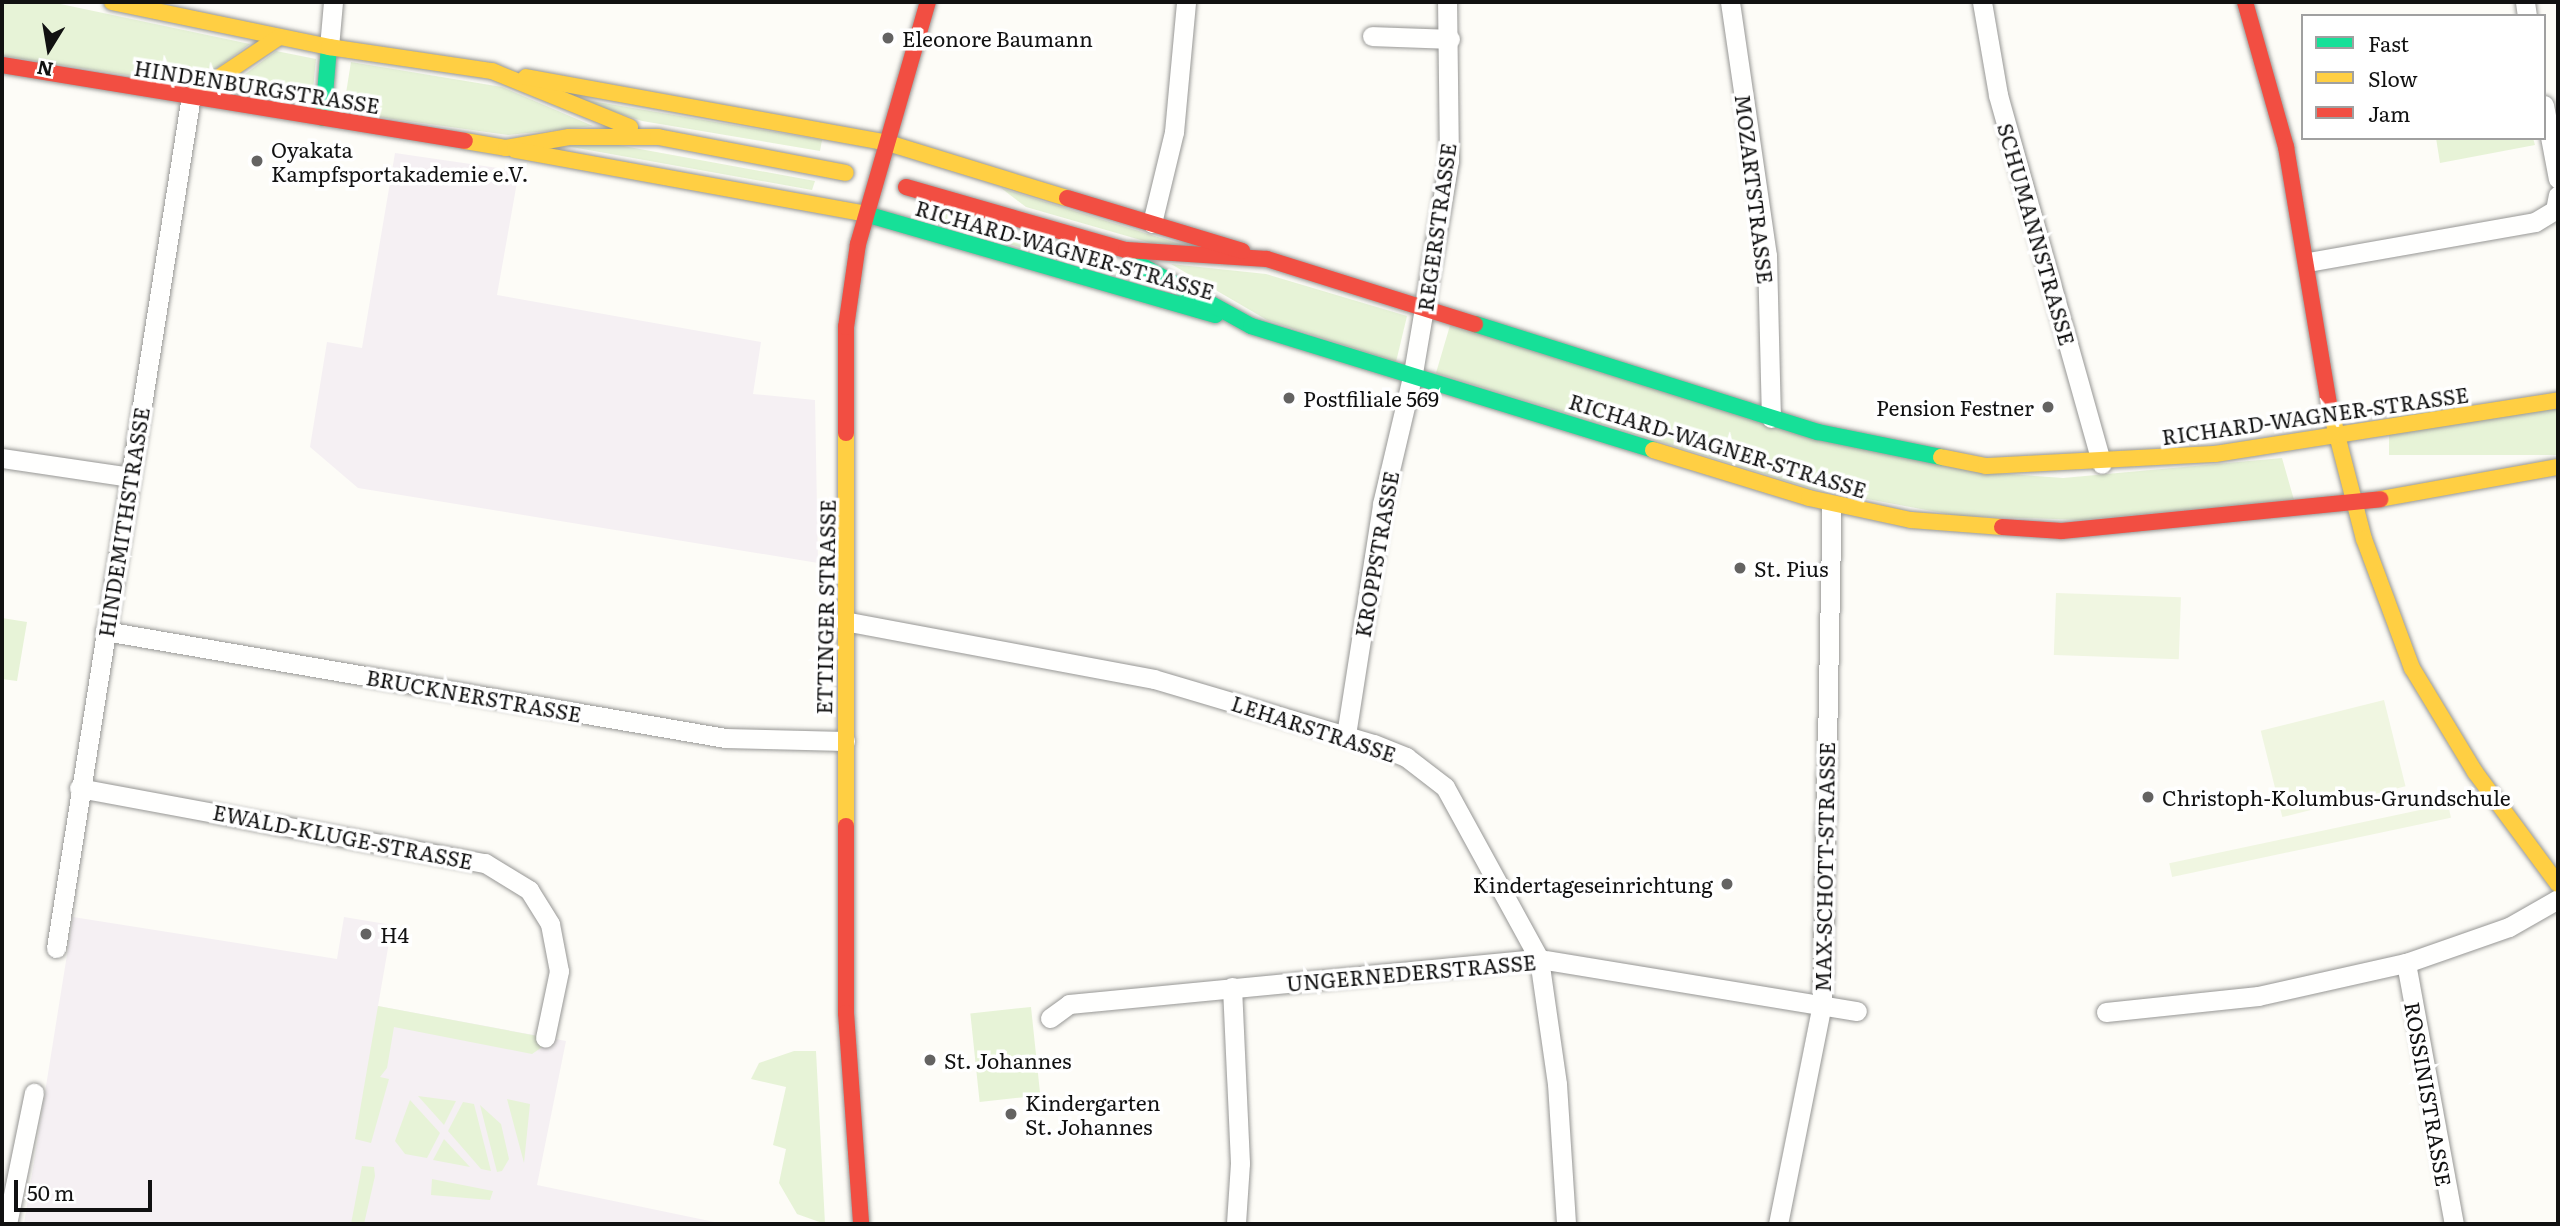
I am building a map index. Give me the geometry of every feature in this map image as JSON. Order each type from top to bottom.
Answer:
[{"type":"main road","name":"HINDENBURGSTRASSE","points":[[113,2],[329,47],[492,71],[888,142]]},
{"type":"main road","name":"ETTINGER STRASSE","points":[[861,1224],[847,1035],[844,621],[846,314],[867,214],[928,2]]},
{"type":"main road","points":[[2245,2],[2286,146],[2308,262],[2335,438],[2352,504],[2413,668],[2475,772],[2558,884]]},
{"type":"main road","points":[[191,96],[279,37]]},
{"type":"main road","points":[[323,118],[329,47]]},
{"type":"main road","name":"HINDENBURGSTRASSE","points":[[2,65],[699,178],[867,214]]},
{"type":"main road","name":"HINDENBURGSTRASSE","points":[[492,71],[658,137]]},
{"type":"main road","name":"HINDENBURGSTRASSE","points":[[506,148],[569,137],[658,137],[846,173]]},
{"type":"main road","name":"RICHARD-WAGNER-STRASSE","points":[[888,142],[1771,418],[1986,466],[2102,464],[2335,438],[2558,400]]},
{"type":"main road","name":"RICHARD-WAGNER-STRASSE","points":[[906,187],[1082,240],[1159,272],[1251,326]]},
{"type":"main road","name":"RICHARD-WAGNER-STRASSE","points":[[867,214],[1413,373],[1832,505],[1911,520],[2062,531],[2352,504],[2558,467]]},
{"type":"main road","name":"RICHARD-WAGNER-STRASSE","points":[[1082,240],[1172,257],[1268,259]]},
{"type":"street","points":[[329,47],[333,2]]},
{"type":"street","points":[[1152,223],[1174,132],[1186,2]]},
{"type":"street","name":"REGERSTRASSE","points":[[1413,373],[1449,161],[1450,39],[1447,2]]},
{"type":"street","name":"MOZARTSTRASSE","points":[[1730,2],[1767,256],[1771,418]]},
{"type":"street","name":"SCHUMANNSTRASSE","points":[[1982,2],[1998,95],[2102,464]]},
{"type":"street","points":[[1372,36],[1450,39]]},
{"type":"street","name":"HINDEMITHSTRASSE","points":[[56,948],[79,788],[191,96]]},
{"type":"street","points":[[2546,116],[2558,179]]},
{"type":"street","points":[[2308,262],[2535,222],[2555,210],[2558,195]]},
{"type":"street","name":"KROPPSTRASSE","points":[[1346,735],[1382,504],[1413,373]]},
{"type":"street","points":[[2,458],[130,477]]},
{"type":"street","name":"MAX-SCHOTT-STRASSE","points":[[1778,1224],[1822,1004],[1832,505]]},
{"type":"street","name":"LEHARSTRASSE","points":[[844,621],[1154,679],[1346,735],[1406,757],[1445,787],[1539,959],[1557,1084],[1566,1224]]},
{"type":"street","name":"BRUCKNERSTRASSE","points":[[105,631],[725,738],[845,741]]},
{"type":"street","name":"EWALD-KLUGE-STRASSE","points":[[79,788],[485,863],[528,890],[550,924],[559,971],[545,1038]]},
{"type":"street","points":[[2106,1012],[2258,996],[2406,963],[2509,927],[2558,899]]},
{"type":"street","name":"UNGERNEDERSTRASSE","points":[[1050,1018],[1069,1003],[1539,959],[1857,1011]]},
{"type":"street","name":"ROSSINISTRASSE","points":[[2406,963],[2454,1224]]},
{"type":"street","points":[[1232,987],[1240,1151],[1236,1224]]},
{"type":"street","points":[[7,1224],[34,1093]]},
{"type":"shaded area","points":[[395,153],[519,171],[497,295],[761,342],[753,394],[815,400],[818,563],[358,488],[310,447],[327,342],[362,348]]},
{"type":"shaded area","points":[[73,917],[337,959],[344,917],[392,925],[378,1006],[566,1041],[537,1185],[724,1224],[24,1224]]},
{"type":"green space","points":[[2,2],[51,2],[250,44],[193,85],[2,56]]},
{"type":"green space","points":[[276,51],[316,59],[313,90],[305,99],[238,89],[236,81]]},
{"type":"green space","points":[[351,62],[502,87],[593,126],[508,135],[343,112]]},
{"type":"green space","points":[[574,98],[822,140],[820,151],[642,121]]},
{"type":"green space","points":[[2436,140],[2534,140],[2535,145],[2440,163]]},
{"type":"green space","points":[[607,143],[815,181],[812,190],[566,146]]},
{"type":"green space","points":[[1001,188],[1193,248],[1179,251],[1026,207]]},
{"type":"green space","points":[[926,208],[1110,261],[1180,292],[920,219]]},
{"type":"green space","points":[[1171,264],[1266,274],[1407,316],[1396,362],[1267,320]]},
{"type":"green space","points":[[1451,322],[1968,471],[2063,478],[2282,458],[2294,500],[2082,520],[1959,516],[1813,489],[1436,373]]},
{"type":"green space","points":[[2389,408],[2558,408],[2558,455],[2389,455]]},
{"type":"green space","points":[[2056,593],[2181,597],[2179,659],[2054,655]]},
{"type":"green space","points":[[2,618],[27,622],[17,681],[2,679]]},
{"type":"green space","points":[[2384,700],[2406,786],[2282,817],[2261,731]]},
{"type":"green space","points":[[2448,804],[2451,818],[2172,877],[2169,863]]},
{"type":"green space","points":[[378,1006],[554,1039],[532,1054],[394,1027],[387,1068],[380,1077],[389,1079],[371,1143],[355,1139]]},
{"type":"green space","points":[[1031,1007],[1040,1096],[980,1102],[970,1013]]},
{"type":"green space","points":[[794,1051],[816,1051],[825,1224],[797,1214],[779,1183],[786,1149],[773,1145],[786,1087],[751,1079],[759,1063]]},
{"type":"green space","points":[[418,1096],[456,1101],[444,1125]]},
{"type":"green space","points":[[507,1099],[530,1104],[524,1163]]},
{"type":"green space","points":[[410,1100],[440,1133],[427,1158],[405,1154],[395,1141]]},
{"type":"green space","points":[[463,1102],[474,1104],[491,1171],[481,1169],[448,1131]]},
{"type":"green space","points":[[480,1105],[501,1124],[509,1159],[502,1171],[497,1172]]},
{"type":"green space","points":[[444,1139],[470,1167],[433,1160]]},
{"type":"green space","points":[[362,1166],[374,1167],[375,1176],[364,1224],[351,1224]]},
{"type":"green space","points":[[432,1179],[493,1191],[490,1200],[431,1195]]},
{"type":"traffic: fast","points":[[323,118],[329,47]]},
{"type":"traffic: fast","points":[[862,213],[1216,315]]},
{"type":"traffic: fast","points":[[1135,262],[1251,326],[1653,450]]},
{"type":"traffic: fast","points":[[1475,324],[1818,432],[1941,457]]},
{"type":"traffic: slow","points":[[112,2],[329,47],[492,71],[630,127]]},
{"type":"traffic: slow","points":[[191,96],[279,37]]},
{"type":"traffic: slow","points":[[526,77],[888,143],[1067,198]]},
{"type":"traffic: slow","points":[[465,141],[506,148],[569,137],[658,137],[846,173]]},
{"type":"traffic: slow","points":[[515,150],[862,213]]},
{"type":"traffic: slow","points":[[1941,457],[1986,466],[2215,454],[2558,400]]},
{"type":"traffic: slow","points":[[2329,404],[2364,539],[2412,668],[2475,772],[2558,884]]},
{"type":"traffic: slow","points":[[846,433],[846,826]]},
{"type":"traffic: slow","points":[[1653,450],[1809,498],[1911,520],[2002,527]]},
{"type":"traffic: slow","points":[[2380,499],[2558,467]]},
{"type":"traffic: jam","points":[[846,433],[846,327],[858,244],[928,2]]},
{"type":"traffic: jam","points":[[2245,2],[2286,147],[2329,404]]},
{"type":"traffic: jam","points":[[2,65],[465,141]]},
{"type":"traffic: jam","points":[[906,187],[1126,250],[1267,259],[1475,324]]},
{"type":"traffic: jam","points":[[1067,198],[1242,251]]},
{"type":"traffic: jam","points":[[2002,527],[2062,531],[2380,499]]},
{"type":"traffic: jam","points":[[846,826],[846,1013],[861,1224]]},
{"type":"place","name":"Eleonore Baumann","points":[[888,38]]},
{"type":"place","name":"Oyakata Kampfsportakademie e.V.","points":[[257,161]]},
{"type":"place","name":"Postfiliale 569","points":[[1289,398]]},
{"type":"place","name":"Pension Festner","points":[[2048,407]]},
{"type":"place","name":"St. Pius","points":[[1740,568]]},
{"type":"place","name":"Christoph-Kolumbus-Grundschule","points":[[2148,797]]},
{"type":"place","name":"Kindertageseinrichtung","points":[[1727,884]]},
{"type":"place","name":"H4","points":[[366,934]]},
{"type":"place","name":"St. Johannes","points":[[930,1060]]},
{"type":"place","name":"Kindergarten St. Johannes","points":[[1011,1114]]}]
